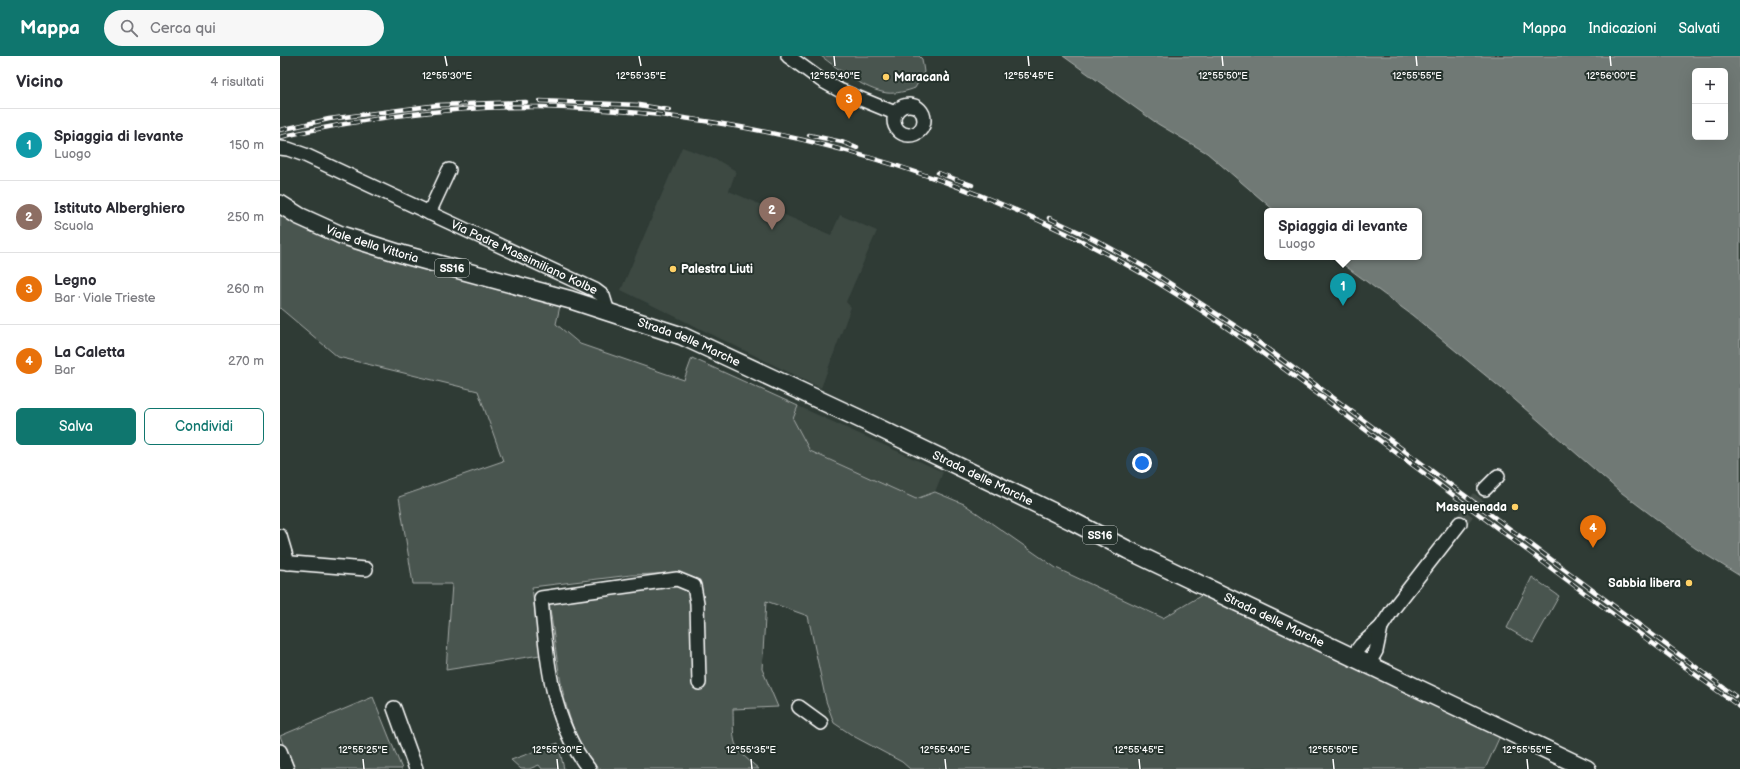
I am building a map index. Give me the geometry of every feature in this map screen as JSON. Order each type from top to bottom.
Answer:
[{"type":"main road","name":"Viale della Vittoria","points":[[280,204],[299,216],[341,235],[405,255],[571,300],[608,312]]},
{"type":"main road","name":"Strada delle Marche","points":[[608,312],[659,328],[717,352],[1587,769]]},
{"type":"street","points":[[788,56],[821,80],[839,90],[895,114]]},
{"type":"street","name":"Via Padre Massimiliano Kolbe","points":[[280,148],[288,148],[305,155],[595,290],[603,296],[608,312]]},
{"type":"street","points":[[429,213],[449,170]]},
{"type":"street","points":[[1485,489],[1498,476]]},
{"type":"street","points":[[1352,657],[1361,645],[1381,628],[1393,609],[1460,523]]},
{"type":"street","points":[[280,536],[284,563],[366,569]]},
{"type":"street","points":[[589,769],[576,753],[564,728],[554,693],[546,647],[541,598],[677,579],[694,586],[697,603],[699,683]]},
{"type":"street","points":[[1368,665],[1376,650],[1381,628]]},
{"type":"street","points":[[799,707],[821,723]]},
{"type":"street","points":[[394,708],[416,769]]},
{"type":"street","points":[[280,751],[287,769]]},
{"type":"shaded area","name":"Maracanà","points":[[821,56],[919,56],[922,59],[924,72],[915,88],[901,92],[887,93],[870,88],[861,83],[844,73]]},
{"type":"shaded area","points":[[1063,56],[1740,56],[1740,576],[1695,548],[1618,490],[1507,393],[1412,315],[1337,260],[1422,260],[1422,208],[1271,208],[1207,153],[1158,124]]},
{"type":"shaded area","points":[[682,147],[719,161],[736,171],[729,191],[831,235],[840,215],[877,231],[846,302],[851,307],[821,388],[621,290]]},
{"type":"shaded area","points":[[280,215],[337,243],[403,263],[560,306],[556,324],[580,344],[684,380],[692,358],[798,406],[793,419],[810,451],[916,499],[935,492],[964,504],[1056,568],[1163,618],[1202,595],[1500,736],[1485,769],[910,769],[902,762],[855,737],[834,723],[826,701],[808,616],[766,601],[762,669],[778,707],[733,709],[733,731],[738,749],[759,769],[598,769],[585,752],[576,735],[564,698],[549,602],[561,602],[561,597],[650,584],[700,587],[700,580],[680,573],[631,575],[532,587],[540,655],[446,670],[452,584],[413,584],[399,497],[503,461],[478,391],[338,357],[280,308]]},
{"type":"shaded area","points":[[798,406],[943,472],[935,492],[916,499],[810,451],[793,419]]},
{"type":"shaded area","points":[[1532,577],[1559,596],[1533,643],[1507,628]]},
{"type":"shaded area","points":[[373,697],[402,769],[293,769],[280,736]]},
{"type":"shaded area","points":[[558,743],[564,769],[542,769],[539,765],[529,769],[521,769],[511,760]]},
{"type":"tunnel","points":[[1460,523],[1485,489]]},
{"type":"railway","points":[[540,101],[639,105],[669,110]]},
{"type":"railway","points":[[280,130],[329,119],[438,105],[526,102]]},
{"type":"railway","points":[[280,137],[344,124],[409,114],[442,111],[507,107],[618,111],[695,120],[772,133],[848,151],[923,174],[996,202],[1067,234],[1136,270],[1197,307],[1285,369],[1601,606],[1740,707]]},
{"type":"railway","points":[[809,135],[842,142],[857,148]]},
{"type":"railway","points":[[938,173],[972,185]]},
{"type":"railway","points":[[1049,218],[1094,239],[1143,266],[1246,333],[1735,696]]},
{"type":"place","name":"Maracanà","points":[[886,77]]},
{"type":"place","name":"Legno","points":[[849,119]]},
{"type":"place","name":"Istituto Alberghiero","points":[[772,230]]},
{"type":"place","name":"Palestra Liuti","points":[[673,269]]},
{"type":"place","name":"Spiaggia di levante","points":[[1343,306]]},
{"type":"place","name":"Masquenada","points":[[1515,507]]},
{"type":"place","name":"La Caletta","points":[[1593,548]]},
{"type":"place","name":"Sabbia libera","points":[[1689,583]]}]
